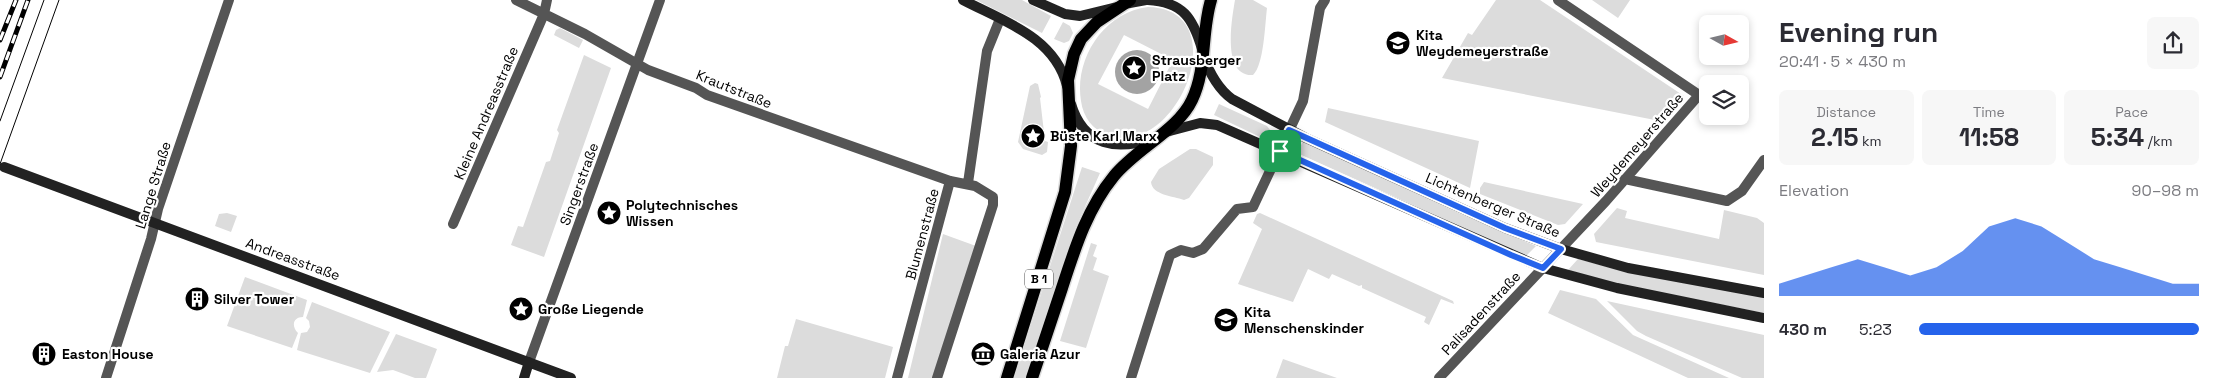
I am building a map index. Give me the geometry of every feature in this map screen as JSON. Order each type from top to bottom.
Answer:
[{"type":"main road","points":[[963,0],[1036,38],[1048,50],[1065,78],[1078,122],[1091,136],[1101,142],[1130,145],[1200,122],[1217,125],[1543,268],[1617,288],[1764,318]]},
{"type":"main road","points":[[1033,0],[1054,10],[1080,16],[1125,3],[1147,0],[1170,4],[1182,10],[1192,22],[1203,53]]},
{"type":"main road","name":"B 1","points":[[1007,378],[1057,223],[1068,178],[1071,146],[1068,92],[1070,68],[1081,39],[1097,22],[1125,3]]},
{"type":"main road","name":"B 1","points":[[1032,378],[1080,236],[1098,198],[1115,174],[1135,154],[1160,135],[1192,102],[1200,77],[1210,3]]},
{"type":"main road","name":"Lichtenberger Straße","points":[[1203,53],[1212,76],[1225,94],[1232,99],[1289,130],[1482,218],[1561,249]]},
{"type":"main road","name":"Andreasstraße","points":[[4,167],[572,378]]},
{"type":"main road","points":[[1561,249],[1628,268],[1764,293]]},
{"type":"main road","name":"Singerstraße","points":[[524,378],[529,362]]},
{"type":"street","name":"Lange Straße","points":[[106,378],[158,209],[229,0]]},
{"type":"street","name":"Krautstraße","points":[[516,0],[648,70],[696,88],[707,95],[950,181]]},
{"type":"street","name":"Kleine Andreasstraße","points":[[453,224],[544,14],[547,0]]},
{"type":"street","name":"Singerstraße","points":[[529,362],[660,0]]},
{"type":"street","points":[[1131,378],[1170,256],[1181,250],[1193,253],[1203,249],[1237,209],[1253,206],[1303,100],[1320,8],[1325,0]]},
{"type":"street","name":"Weydemeyerstraße","points":[[1558,0],[1699,96],[1561,249]]},
{"type":"street","points":[[968,183],[986,51],[1000,19]]},
{"type":"street","points":[[1624,180],[1727,201],[1742,191],[1764,160]]},
{"type":"street","name":"Blumenstraße","points":[[897,378],[950,181],[968,183],[993,197],[993,205],[937,378]]},
{"type":"street","name":"Lichtenberger Straße","points":[[1543,268],[1561,249]]},
{"type":"street","name":"Palisadenstraße","points":[[1439,378],[1543,268]]},
{"type":"shaded area","points":[[976,0],[1022,0],[1051,16],[1042,33]]},
{"type":"shaded area","points":[[1235,0],[1253,0],[1267,8],[1262,54],[1257,70],[1253,75],[1243,73],[1236,67],[1232,57],[1231,32]]},
{"type":"shaded area","points":[[1496,0],[1540,0],[1684,96],[1660,121],[1442,78],[1468,33],[1472,35]]},
{"type":"shaded area","points":[[1592,0],[1630,0],[1618,18]]},
{"type":"shaded area","points":[[1148,7],[1175,14],[1189,32],[1193,55],[1188,82],[1174,106],[1156,126],[1133,137],[1107,135],[1093,126],[1086,117],[1082,107],[1080,85],[1082,69],[1095,40],[1118,18],[1132,11]],"holes":[[[1124,35],[1173,60],[1148,109],[1098,84]]]},
{"type":"shaded area","points":[[1063,22],[1070,26],[1073,33],[1069,41],[1064,43],[1054,39]]},
{"type":"shaded area","points":[[560,28],[583,40],[579,48],[554,35],[556,30]]},
{"type":"shaded area","points":[[1137,50],[1149,54],[1155,60],[1159,72],[1155,84],[1149,90],[1137,94],[1125,90],[1119,84],[1115,72],[1119,60],[1125,54]]},
{"type":"shaded area","points":[[584,55],[611,68],[544,257],[511,245],[518,226],[523,227],[546,162],[550,161],[559,133],[557,130]]},
{"type":"shaded area","points":[[1035,83],[1038,84],[1041,97],[1045,141],[1048,142],[1047,152],[1042,155],[1023,149],[1018,142],[1030,86]]},
{"type":"shaded area","points":[[1219,104],[1267,126],[1270,130],[1269,135],[1260,137],[1214,115]]},
{"type":"shaded area","points":[[1328,108],[1479,141],[1470,188],[1325,122]]},
{"type":"shaded area","points":[[1303,141],[1461,214],[1536,246],[1526,256],[1297,153]]},
{"type":"shaded area","points":[[1190,149],[1196,149],[1213,157],[1213,165],[1189,198],[1184,200],[1155,190],[1151,182],[1159,169]]},
{"type":"shaded area","points":[[1082,167],[1100,173],[1075,229],[1034,353],[1023,350]]},
{"type":"shaded area","points":[[1484,182],[1583,204],[1565,224],[1558,225],[1480,194],[1480,188]]},
{"type":"shaded area","points":[[1617,208],[1627,211],[1625,218],[1719,239],[1724,210],[1757,218],[1764,223],[1764,275],[1596,242],[1594,234]]},
{"type":"shaded area","points":[[227,213],[237,216],[231,232],[215,226],[219,214]]},
{"type":"shaded area","points":[[1260,213],[1453,301],[1454,304],[1441,299],[1429,325],[1424,322],[1426,317],[1362,288],[1362,285],[1359,286],[1332,274],[1329,279],[1308,269],[1293,302],[1238,284],[1262,229],[1253,223],[1257,214]]},
{"type":"shaded area","points":[[943,234],[976,246],[934,378],[908,378]]},
{"type":"shaded area","points":[[1091,243],[1097,245],[1093,256],[1097,258],[1093,270],[1109,276],[1086,348],[1060,341]]},
{"type":"shaded area","points":[[1578,259],[1627,272],[1764,297],[1764,313],[1617,284],[1568,270]]},
{"type":"shaded area","points":[[245,277],[307,300],[303,317],[294,322],[294,328],[298,333],[292,348],[227,326]]},
{"type":"shaded area","points":[[1560,290],[1596,299],[1633,335],[1729,378],[1688,378],[1548,313]]},
{"type":"shaded area","points":[[1607,301],[1764,335],[1764,378],[1742,378],[1646,336],[1637,331]]},
{"type":"shaded area","points":[[312,302],[390,332],[370,373],[297,350],[301,333],[307,332],[310,327],[309,321],[306,318]]},
{"type":"shaded area","points":[[796,319],[893,347],[885,378],[777,378],[785,346],[788,346]]},
{"type":"shaded area","points":[[396,334],[437,349],[426,378],[415,378],[393,370],[377,372]]},
{"type":"shaded area","points":[[1021,358],[1032,361],[1026,378],[1014,378]]},
{"type":"shaded area","points":[[1283,359],[1337,378],[1276,378]]},
{"type":"tram line","points":[[0,121],[44,0]]},
{"type":"tram line","points":[[0,164],[59,0]]},
{"type":"railway","points":[[0,40],[16,0]]},
{"type":"railway","points":[[0,77],[28,0]]},
{"type":"place","name":"Kita Weydemeyerstraße","points":[[1398,43]]},
{"type":"place","name":"Strausberger Platz","points":[[1134,68]]},
{"type":"place","name":"Büste Karl Marx","points":[[1033,136]]},
{"type":"place","name":"Polytechnisches Wissen","points":[[609,213]]},
{"type":"place","name":"Silver Tower","points":[[197,299]]},
{"type":"place","name":"Große Liegende","points":[[521,309]]},
{"type":"place","name":"Kita Menschenskinder","points":[[1226,320]]},
{"type":"place","name":"Easton House","points":[[44,354]]},
{"type":"place","name":"Galeria Azur","points":[[983,354]]},
{"type":"route","points":[[1289,130],[1505,228],[1561,249],[1543,268],[1280,151],[1289,130]]}]
